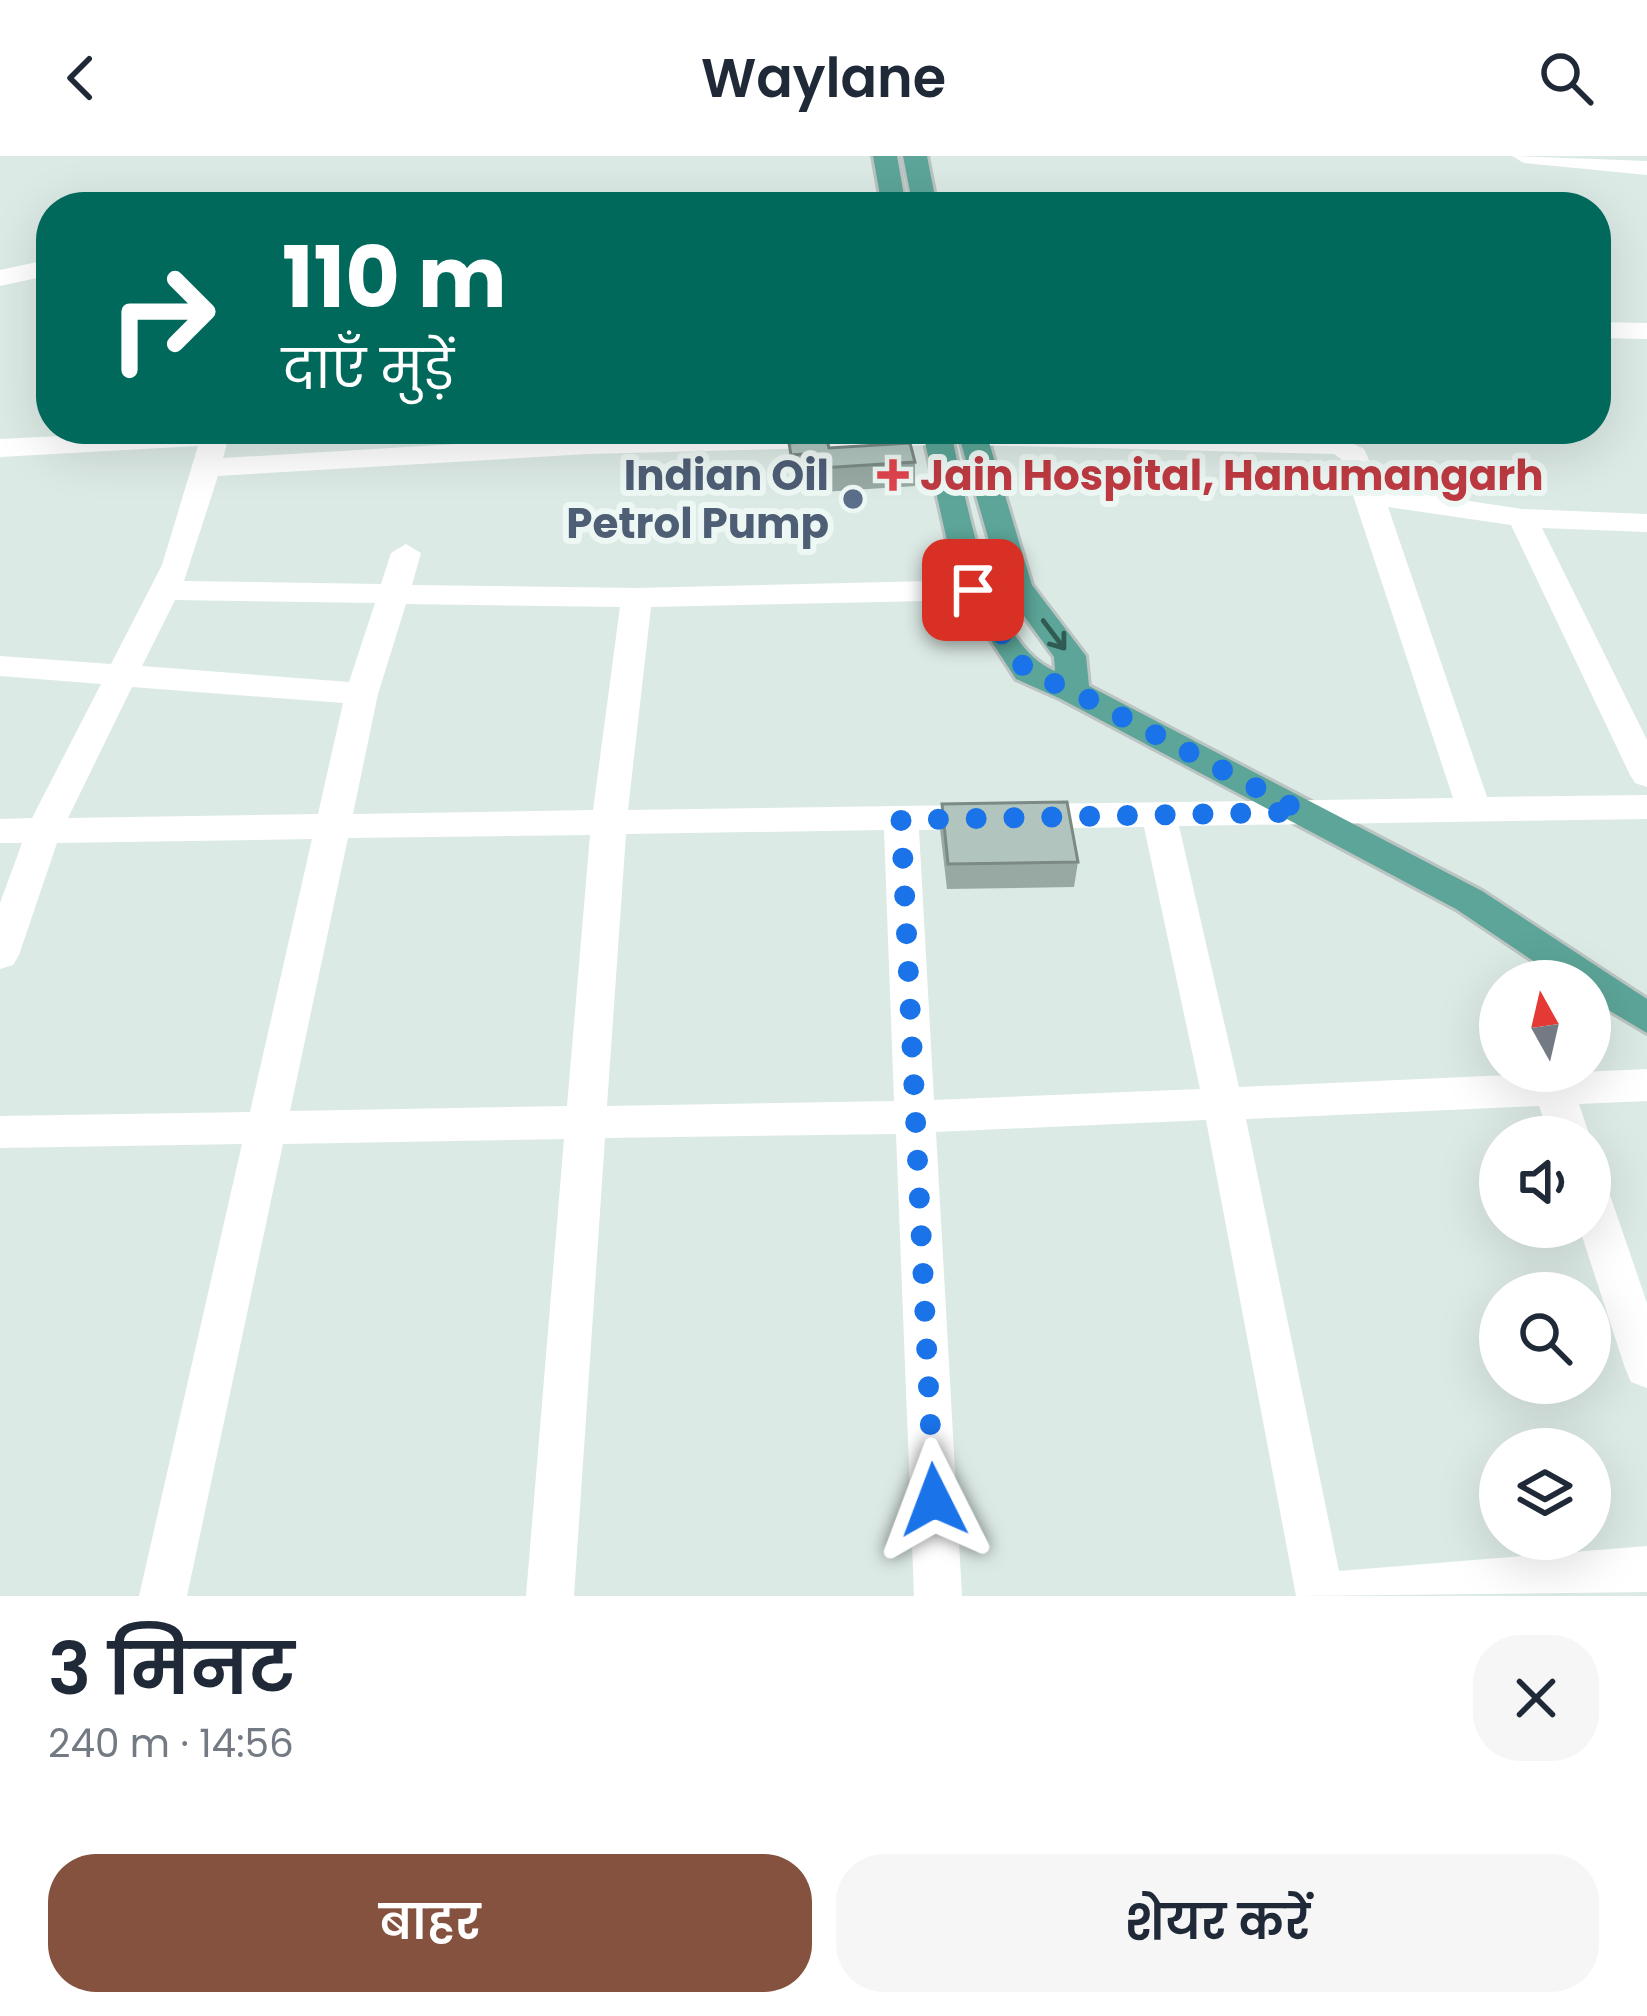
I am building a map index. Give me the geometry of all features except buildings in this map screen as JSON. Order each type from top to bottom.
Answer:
[{"type":"main road","points":[[885,156],[891,192]]},
{"type":"main road","points":[[915,156],[922,192]]},
{"type":"main road","points":[[940,444],[973,590],[1027,672],[1073,691],[1469,900],[1647,1018]]},
{"type":"main road","points":[[975,444],[1018,586],[1070,656],[1073,691]]},
{"type":"street","points":[[1524,156],[1647,168]]},
{"type":"street","points":[[0,305],[6,276],[36,270]]},
{"type":"street","points":[[1640,331],[1647,357]]},
{"type":"street","points":[[0,448],[259,444]]},
{"type":"street","points":[[1283,444],[1340,446],[1354,455],[1473,806]]},
{"type":"street","points":[[0,955],[44,830],[177,565],[212,445]]},
{"type":"street","points":[[1370,495],[1522,518],[1647,523]]},
{"type":"street","points":[[1522,518],[1647,775]]},
{"type":"street","points":[[165,590],[400,572],[637,598],[973,590]]},
{"type":"street","points":[[163,1596],[362,694],[400,572]]},
{"type":"street","points":[[550,1596],[609,822],[637,598]]},
{"type":"street","points":[[0,666],[362,694]]},
{"type":"street","points":[[0,831],[1647,807]]},
{"type":"street","points":[[1160,815],[1322,1596],[1647,1569]]},
{"type":"street","points":[[901,820],[938,1596]]},
{"type":"street","points":[[1611,1086],[1647,1085]]},
{"type":"street","points":[[0,1132],[916,1117],[1484,1092]]},
{"type":"street","points":[[1607,1248],[1647,1368]]},
{"type":"place","name":"Jain Hospital, Hanumangarh","points":[[893,475]]},
{"type":"place","name":"Indian Oil Petrol Pump","points":[[853,499]]},
{"type":"route","points":[[934,1500],[901,820],[1302,812],[1073,691],[1027,672],[973,590]]}]
